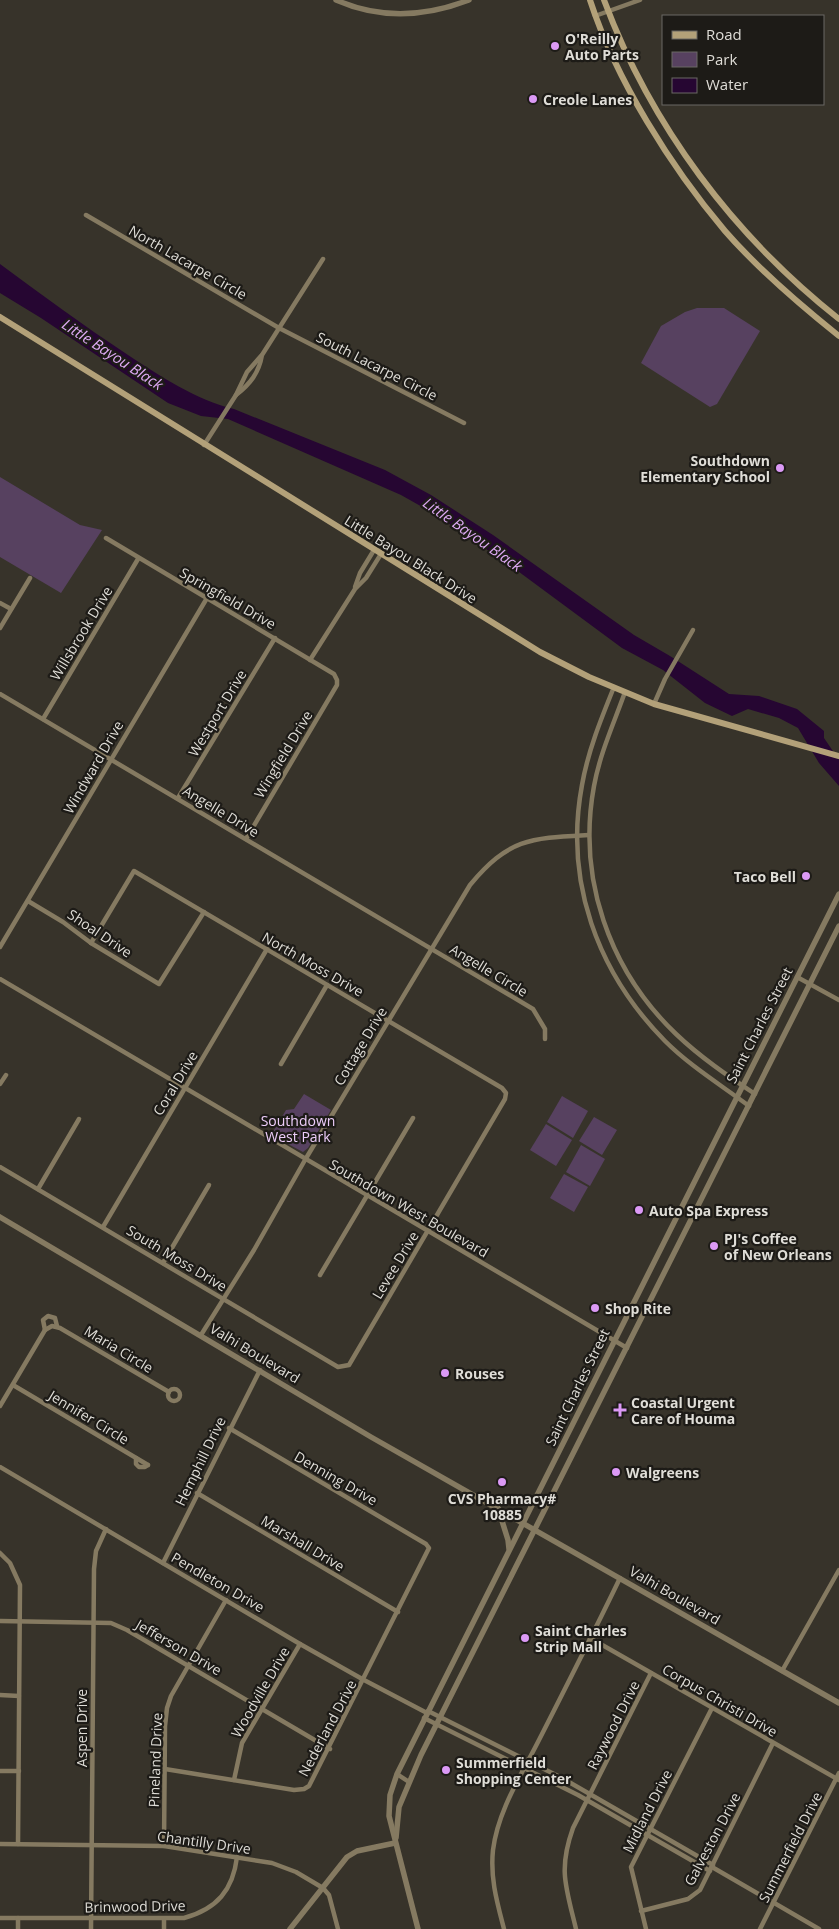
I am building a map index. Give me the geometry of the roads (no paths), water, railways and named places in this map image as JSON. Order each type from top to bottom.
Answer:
[{"type":"main road","points":[[590,0],[612,54],[641,109],[693,189],[725,231],[753,260],[805,309],[839,336]]},
{"type":"main road","points":[[604,0],[631,64],[657,111],[695,170],[758,246],[839,320]]},
{"type":"main road","name":"Little Bayou Black Drive","points":[[0,317],[374,550],[540,652],[574,670],[654,704],[839,756]]},
{"type":"street","points":[[336,0],[371,12],[410,14],[448,8],[469,0]]},
{"type":"street","points":[[595,16],[640,0]]},
{"type":"street","name":"North Lacarpe Circle","points":[[86,215],[279,328]]},
{"type":"street","points":[[204,445],[236,395],[250,367],[262,355],[323,258]]},
{"type":"street","name":"South Lacarpe Circle","points":[[279,328],[464,423]]},
{"type":"street","points":[[236,395],[249,384],[257,371],[262,355]]},
{"type":"street","name":"Springfield Drive","points":[[106,538],[334,674],[338,680]]},
{"type":"street","points":[[310,660],[355,588],[360,573],[374,550]]},
{"type":"street","points":[[355,588],[366,578],[381,554]]},
{"type":"street","name":"Willsbrook Drive","points":[[43,719],[138,558]]},
{"type":"street","points":[[0,628],[30,578]]},
{"type":"street","name":"Windward Drive","points":[[0,947],[207,598]]},
{"type":"street","points":[[0,603],[11,610]]},
{"type":"street","points":[[654,704],[665,679],[694,630]]},
{"type":"street","name":"Westport Drive","points":[[178,798],[274,638]]},
{"type":"street","name":"Wingfield Drive","points":[[246,839],[337,685],[338,680]]},
{"type":"street","points":[[614,687],[588,756],[580,798],[577,836],[580,879],[589,917],[599,945],[616,980],[642,1016],[666,1042],[687,1060],[749,1106]]},
{"type":"street","points":[[625,692],[600,760],[592,800],[589,835],[592,875],[601,913],[610,940],[628,974],[652,1008],[675,1034],[690,1047],[755,1094]]},
{"type":"street","name":"Angelle Drive","points":[[0,694],[431,949]]},
{"type":"street","name":"Cottage Drive","points":[[201,1335],[254,1250],[305,1160],[470,885],[495,858],[519,844],[529,840],[589,835]]},
{"type":"street","name":"North Moss Drive","points":[[91,943],[134,871],[502,1088],[506,1093]]},
{"type":"street","name":"Saint Charles Street","points":[[418,1929],[388,1816],[390,1795],[397,1774],[839,894]]},
{"type":"street","name":"Shoal Drive","points":[[28,901],[63,922],[91,943],[159,984],[204,912]]},
{"type":"street","name":"Saint Charles Street","points":[[395,1843],[399,1807],[409,1782],[839,926]]},
{"type":"street","name":"Coral Drive","points":[[102,1227],[267,949]]},
{"type":"street","name":"Angelle Circle","points":[[431,949],[533,1010],[544,1029],[545,1039]]},
{"type":"street","points":[[797,977],[839,1000]]},
{"type":"street","name":"Southdown West Boulevard","points":[[0,979],[627,1348]]},
{"type":"street","points":[[281,1064],[327,985]]},
{"type":"street","points":[[0,1084],[6,1075]]},
{"type":"street","name":"Levee Drive","points":[[344,1368],[349,1365],[505,1099],[506,1093]]},
{"type":"street","points":[[320,1275],[413,1118]]},
{"type":"street","points":[[38,1189],[79,1119]]},
{"type":"street","name":"South Moss Drive","points":[[0,1167],[338,1367],[344,1368]]},
{"type":"street","points":[[163,1263],[209,1185]]},
{"type":"street","name":"Valhi Boulevard","points":[[0,1216],[371,1436],[839,1703]]},
{"type":"street","name":"Maria Circle","points":[[45,1330],[44,1320],[48,1316],[55,1318],[57,1326],[169,1392]]},
{"type":"street","points":[[0,1406],[45,1330],[52,1326],[57,1326]]},
{"type":"street","name":"Hemphill Drive","points":[[163,1563],[229,1428],[260,1370]]},
{"type":"street","name":"Jennifer Circle","points":[[13,1385],[148,1464]]},
{"type":"street","name":"Denning Drive","points":[[229,1428],[426,1544],[429,1548]]},
{"type":"street","name":"Pendleton Drive","points":[[0,1467],[300,1644],[427,1714]]},
{"type":"street","name":"Marshall Drive","points":[[197,1493],[398,1612]]},
{"type":"street","points":[[498,1508],[510,1551]]},
{"type":"street","name":"Aspen Drive","points":[[90,1929],[93,1622],[96,1551],[106,1529]]},
{"type":"street","name":"Nederland Drive","points":[[165,1769],[294,1790],[304,1789],[313,1783],[429,1548]]},
{"type":"street","points":[[0,1553],[10,1563],[20,1584],[18,1844]]},
{"type":"street","points":[[782,1670],[839,1570]]},
{"type":"street","points":[[504,1929],[492,1880],[493,1849],[496,1831],[524,1767],[620,1578]]},
{"type":"street","name":"Pineland Drive","points":[[164,1846],[167,1708],[171,1696],[226,1600]]},
{"type":"street","name":"Jefferson Drive","points":[[0,1621],[111,1623],[127,1630],[330,1749]]},
{"type":"street","name":"Corpus Christi Drive","points":[[590,1638],[838,1780]]},
{"type":"street","name":"Woodville Drive","points":[[234,1780],[242,1744],[300,1644]]},
{"type":"street","name":"Raywood Drive","points":[[576,1929],[565,1884],[564,1862],[567,1846],[573,1828],[651,1673]]},
{"type":"street","points":[[0,1696],[20,1696]]},
{"type":"street","name":"Midland Drive","points":[[646,1929],[632,1867],[712,1708]]},
{"type":"street","points":[[427,1714],[441,1718],[590,1794],[712,1868]]},
{"type":"street","points":[[427,1714],[438,1724],[587,1800],[819,1929]]},
{"type":"street","name":"Galveston Drive","points":[[641,1911],[688,1899],[700,1890],[773,1743]]},
{"type":"street","points":[[0,1771],[19,1771]]},
{"type":"street","points":[[397,1774],[409,1782]]},
{"type":"street","name":"Summerfield Drive","points":[[760,1929],[838,1780],[839,1774]]},
{"type":"street","points":[[290,1929],[347,1857],[357,1851],[395,1843]]},
{"type":"street","name":"Chantilly Drive","points":[[0,1844],[164,1846],[237,1857],[286,1867],[323,1888]]},
{"type":"street","name":"Brinwood Drive","points":[[0,1918],[164,1919],[196,1915],[218,1900],[230,1885],[237,1857]]},
{"type":"street","points":[[323,1888],[329,1895],[338,1929]]},
{"type":"street","points":[[18,1918],[18,1929]]},
{"type":"street","points":[[164,1919],[164,1929]]},
{"type":"water","name":"Little Bayou Black","points":[[0,264],[95,333],[140,363],[192,393],[385,470],[431,495],[493,535],[634,635],[729,694],[759,696],[797,709],[824,731],[824,738],[839,760],[839,786],[819,763],[798,728],[779,718],[748,709],[732,716],[705,703],[663,670],[622,648],[511,566],[433,513],[401,495],[228,419],[201,416],[168,403],[41,318],[0,293]]},
{"type":"place","name":"O'Reilly Auto Parts","points":[[555,46]]},
{"type":"place","name":"Creole Lanes","points":[[533,99]]},
{"type":"place","name":"Southdown Elementary School","points":[[780,468]]},
{"type":"place","name":"Taco Bell","points":[[806,876]]},
{"type":"place","name":"Auto Spa Express","points":[[639,1210]]},
{"type":"place","name":"PJ's Coffee of New Orleans","points":[[714,1246]]},
{"type":"place","name":"Shop Rite","points":[[595,1308]]},
{"type":"place","name":"Rouses","points":[[445,1373]]},
{"type":"place","name":"Coastal Urgent Care of Houma","points":[[620,1410]]},
{"type":"place","name":"Walgreens","points":[[616,1472]]},
{"type":"place","name":"CVS Pharmacy# 10885","points":[[502,1482]]},
{"type":"place","name":"Saint Charles Strip Mall","points":[[525,1638]]},
{"type":"place","name":"Summerfield Shopping Center","points":[[446,1770]]},
{"type":"park label","name":"Southdown West Park","points":[[298,1128]]}]
